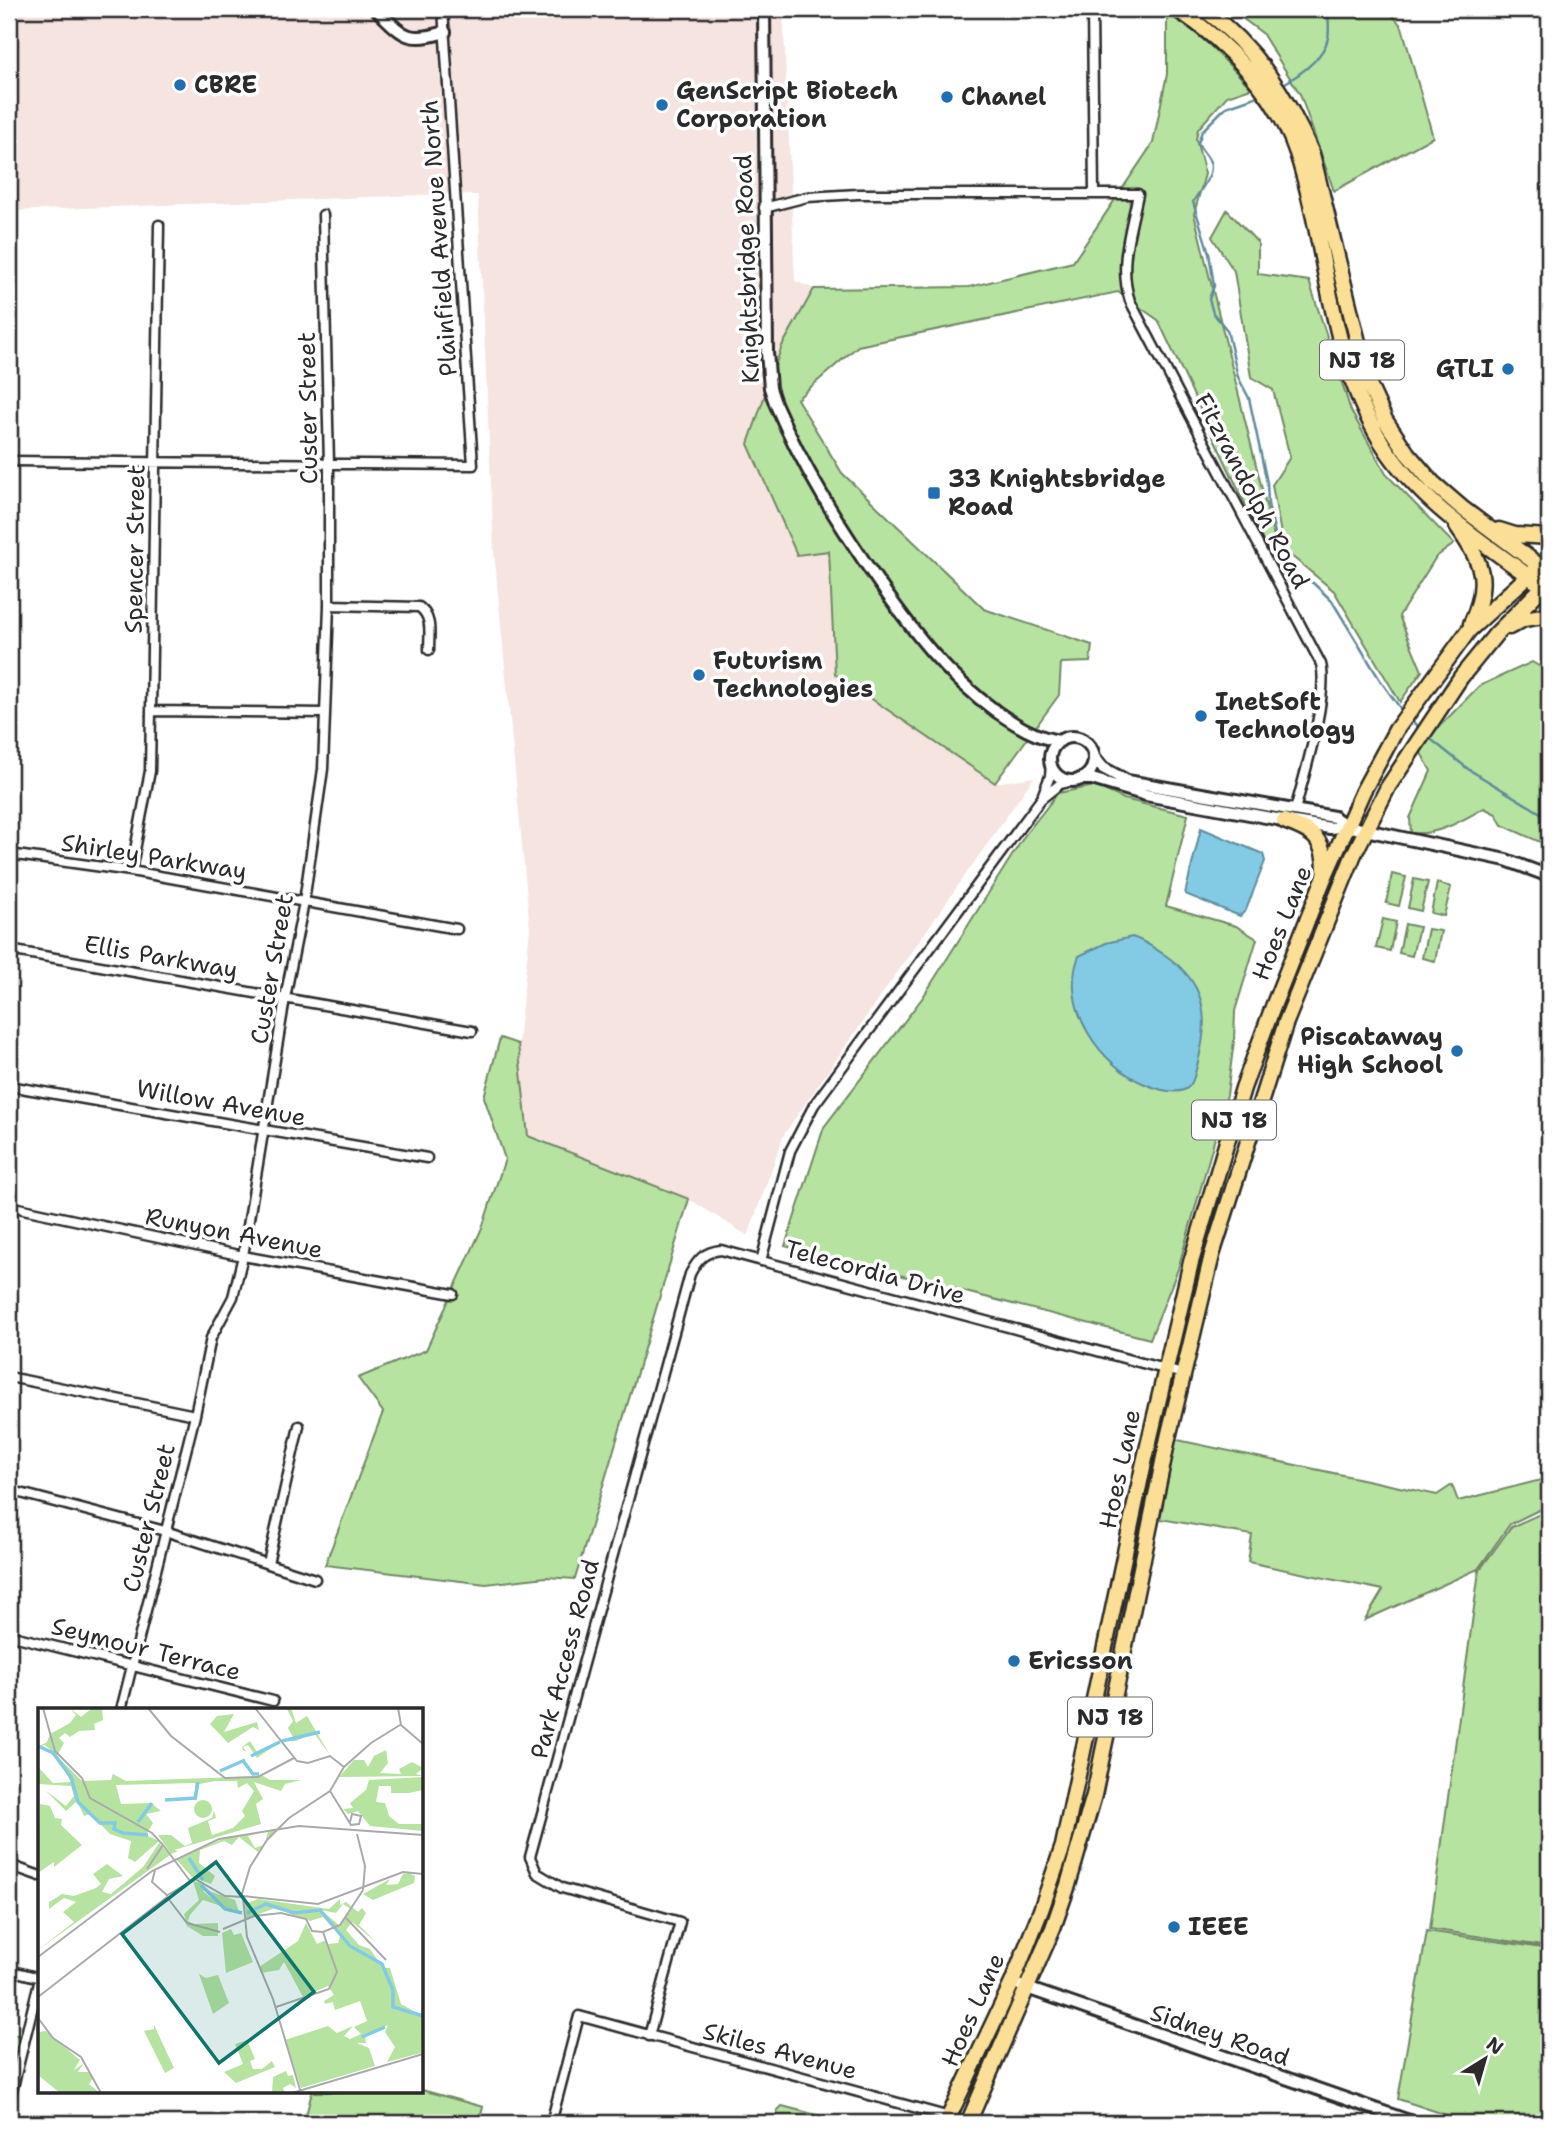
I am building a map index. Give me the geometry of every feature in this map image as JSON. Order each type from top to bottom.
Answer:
[{"type":"highway","name":"NJ 18","points":[[1177,9],[1230,49],[1265,80]]},
{"type":"highway","name":"NJ 18","points":[[1205,9],[1237,37],[1311,154],[1368,383],[1385,420],[1407,453],[1433,483],[1547,576],[1461,677],[1413,746],[1365,831]]},
{"type":"highway","name":"NJ 18","points":[[1276,97],[1296,151],[1342,344],[1353,382],[1367,415],[1401,469],[1422,494],[1448,515],[1471,546],[1480,563],[1483,579],[1482,595],[1469,630],[1396,730],[1347,826]]},
{"type":"highway","points":[[1448,515],[1528,575],[1547,576]]},
{"type":"highway","points":[[1488,527],[1515,535],[1549,537]]},
{"type":"highway","points":[[1469,630],[1528,575]]},
{"type":"highway","points":[[1496,634],[1524,619],[1549,615]]},
{"type":"highway","points":[[1290,815],[1318,839],[1325,858],[1324,878]]},
{"type":"highway","name":"Hoes Lane","points":[[948,2120],[1012,1983],[1063,1846],[1165,1369],[1191,1262],[1243,1088],[1324,878],[1347,826]]},
{"type":"highway","name":"Hoes Lane","points":[[970,2123],[1028,1989],[1068,1885],[1094,1795],[1183,1374],[1212,1255],[1286,1022],[1365,831]]},
{"type":"street","points":[[376,9],[409,37],[425,38],[445,32]]},
{"type":"street","name":"Plainfield Avenue North","points":[[329,464],[473,465],[443,9]]},
{"type":"street","name":"Knightsbridge Road","points":[[764,9],[764,208],[770,388],[786,427],[837,523],[927,648],[976,696],[1026,730],[1043,738],[1060,741]]},
{"type":"street","points":[[764,208],[807,197],[858,194],[1094,194],[1092,9]]},
{"type":"street","name":"Fitzrandolph Road","points":[[1094,194],[1138,194],[1124,262],[1124,286],[1321,664],[1321,695],[1290,815]]},
{"type":"street","name":"Custer Street","points":[[122,1708],[195,1415],[211,1338],[233,1297],[243,1256],[285,998],[304,902],[323,769],[329,606],[329,464],[323,215]]},
{"type":"street","name":"Spencer Street","points":[[131,871],[150,771],[159,225]]},
{"type":"street","points":[[9,461],[156,460],[329,464]]},
{"type":"street","points":[[329,606],[419,607],[429,619],[429,650]]},
{"type":"street","points":[[152,711],[324,713]]},
{"type":"street","name":"Knightsbridge Road","points":[[1026,730],[1045,749],[1050,761]]},
{"type":"street","points":[[1290,815],[1127,781],[1103,768],[1088,744],[1078,738],[1060,741],[1055,746],[1050,761],[1061,778],[1092,779],[1146,795],[1290,815],[1334,817],[1347,826],[1365,831],[1506,860],[1549,876]]},
{"type":"street","points":[[1077,780],[1091,770],[1094,757]]},
{"type":"street","name":"Telecordia Drive","points":[[1050,761],[1050,776],[1041,799],[807,1116],[790,1151],[761,1261],[1183,1374]]},
{"type":"street","name":"Telecordia Drive","points":[[1041,799],[1060,784],[1077,780]]},
{"type":"street","name":"Shirley Parkway","points":[[9,854],[131,871],[457,929]]},
{"type":"street","name":"Ellis Parkway","points":[[9,950],[472,1031]]},
{"type":"street","name":"Willow Avenue","points":[[9,1086],[427,1158]]},
{"type":"street","name":"Runyon Avenue","points":[[9,1206],[243,1256],[453,1294]]},
{"type":"street","name":"Park Access Road","points":[[649,2036],[680,1923],[562,1888],[537,1873],[531,1863],[531,1852],[690,1274],[696,1262],[706,1252],[720,1250],[761,1261]]},
{"type":"street","points":[[9,1377],[195,1415]]},
{"type":"street","points":[[268,1563],[299,1426]]},
{"type":"street","points":[[9,1490],[164,1531],[314,1579]]},
{"type":"street","name":"Seymour Terrace","points":[[9,1635],[273,1701]]},
{"type":"street","points":[[9,1865],[38,1875]]},
{"type":"street","points":[[9,1969],[38,1977]]},
{"type":"street","name":"Sidney Road","points":[[1012,1983],[1415,2123]]},
{"type":"street","points":[[9,2103],[38,1986]]},
{"type":"street","name":"Skiles Avenue","points":[[551,2123],[579,2016],[948,2120],[970,2123]]},
{"type":"shaded area","points":[[9,9],[783,9],[795,281],[814,289],[782,346],[829,551],[836,674],[995,783],[1034,777],[784,1134],[748,1236],[689,1199],[528,1136],[518,1044],[530,929],[494,551],[478,195],[9,211]]},
{"type":"green space","points":[[1230,9],[1388,9],[1402,27],[1433,137],[1334,191],[1300,94],[1262,33]]},
{"type":"green space","points":[[1167,15],[1191,29],[1251,88],[1227,96],[1198,129],[1196,139],[1205,174],[1194,214],[1283,574],[1301,586],[1283,584],[1158,320],[1118,292],[858,346],[797,399],[842,473],[984,609],[1092,645],[1090,662],[1061,663],[1059,695],[995,783],[835,674],[829,551],[797,555],[748,444],[782,346],[814,289],[969,287],[1073,262],[1153,143],[1167,74]]},
{"type":"green space","points":[[1227,210],[1258,243],[1258,274],[1309,281],[1351,411],[1386,474],[1454,544],[1436,557],[1399,616],[1422,671],[1400,702],[1334,591],[1284,550],[1272,485],[1290,457],[1273,390],[1251,377],[1234,271],[1212,237]]},
{"type":"green space","points":[[1532,662],[1549,672],[1549,846],[1502,825],[1496,814],[1484,808],[1440,830],[1411,833],[1410,818],[1431,771],[1420,751],[1436,730],[1479,686]]},
{"type":"green space","points":[[1095,786],[1124,799],[1188,815],[1166,906],[1236,926],[1257,939],[1235,1011],[1227,1095],[1178,1269],[1150,1339],[785,1246],[824,1127],[923,997],[1025,835],[1058,793]]},
{"type":"green space","points":[[1392,874],[1406,877],[1399,906],[1386,903]]},
{"type":"green space","points":[[1414,879],[1428,882],[1421,911],[1408,908]]},
{"type":"green space","points":[[1437,883],[1451,887],[1444,916],[1431,913]]},
{"type":"green space","points":[[1383,919],[1396,922],[1390,951],[1376,948]]},
{"type":"green space","points":[[1405,924],[1419,927],[1412,956],[1399,953]]},
{"type":"green space","points":[[1428,929],[1441,931],[1435,961],[1422,958]]},
{"type":"green space","points":[[500,1038],[518,1044],[528,1136],[689,1199],[575,1579],[546,1577],[486,1584],[325,1565],[383,1412],[358,1378],[426,1350],[482,1228],[505,1159],[484,1097]]},
{"type":"green space","points":[[1173,1439],[1437,1495],[1452,1485],[1458,1501],[1549,1478],[1549,1505],[1510,1524],[1478,1569],[1365,1620],[1383,1590],[1248,1562],[1252,1535],[1155,1518]]},
{"type":"green space","points":[[1549,1510],[1549,1947],[1430,1929],[1479,1571],[1511,1527]]},
{"type":"green space","points":[[1427,1931],[1549,1949],[1549,2123],[1471,2123],[1398,2099]]},
{"type":"green space","points":[[9,2033],[20,2036],[9,2080]]},
{"type":"green space","points":[[424,2091],[483,2107],[479,2123],[304,2123],[311,2094],[424,2094]]},
{"type":"green space","points":[[782,2106],[832,2119],[837,2123],[774,2123]]},
{"type":"water","points":[[1201,828],[1263,854],[1265,861],[1246,910],[1240,916],[1185,894]]},
{"type":"water","points":[[1132,937],[1149,945],[1179,966],[1197,989],[1204,1016],[1202,1046],[1194,1078],[1184,1090],[1160,1089],[1130,1076],[1100,1049],[1079,1014],[1074,975],[1079,956],[1106,943]]},
{"type":"waterway","points":[[1280,86],[1302,72],[1321,53],[1329,35],[1328,9]]},
{"type":"waterway","points":[[1261,95],[1226,107],[1202,131],[1198,143],[1211,167],[1193,202],[1209,253],[1214,286],[1209,299],[1213,313],[1227,330],[1238,377],[1249,398],[1267,483],[1268,504],[1282,562],[1293,574],[1313,583],[1332,601],[1380,680],[1403,712]]},
{"type":"waterway","points":[[1410,719],[1420,729]]},
{"type":"waterway","points":[[1427,736],[1468,769],[1549,818]]},
{"type":"place","name":"CBRE","points":[[180,85]]},
{"type":"place","name":"Chanel","points":[[947,97]]},
{"type":"place","name":"GenScript Biotech Corporation","points":[[662,105]]},
{"type":"place","name":"GTLI","points":[[1508,369]]},
{"type":"place","name":"33 Knightsbridge Road","points":[[934,493]]},
{"type":"place","name":"Futurism Technologies","points":[[699,675]]},
{"type":"place","name":"InetSoft Technology","points":[[1201,716]]},
{"type":"place","name":"Piscataway High School","points":[[1457,1051]]},
{"type":"place","name":"Ericsson","points":[[1014,1661]]},
{"type":"place","name":"IEEE","points":[[1174,1927]]}]
